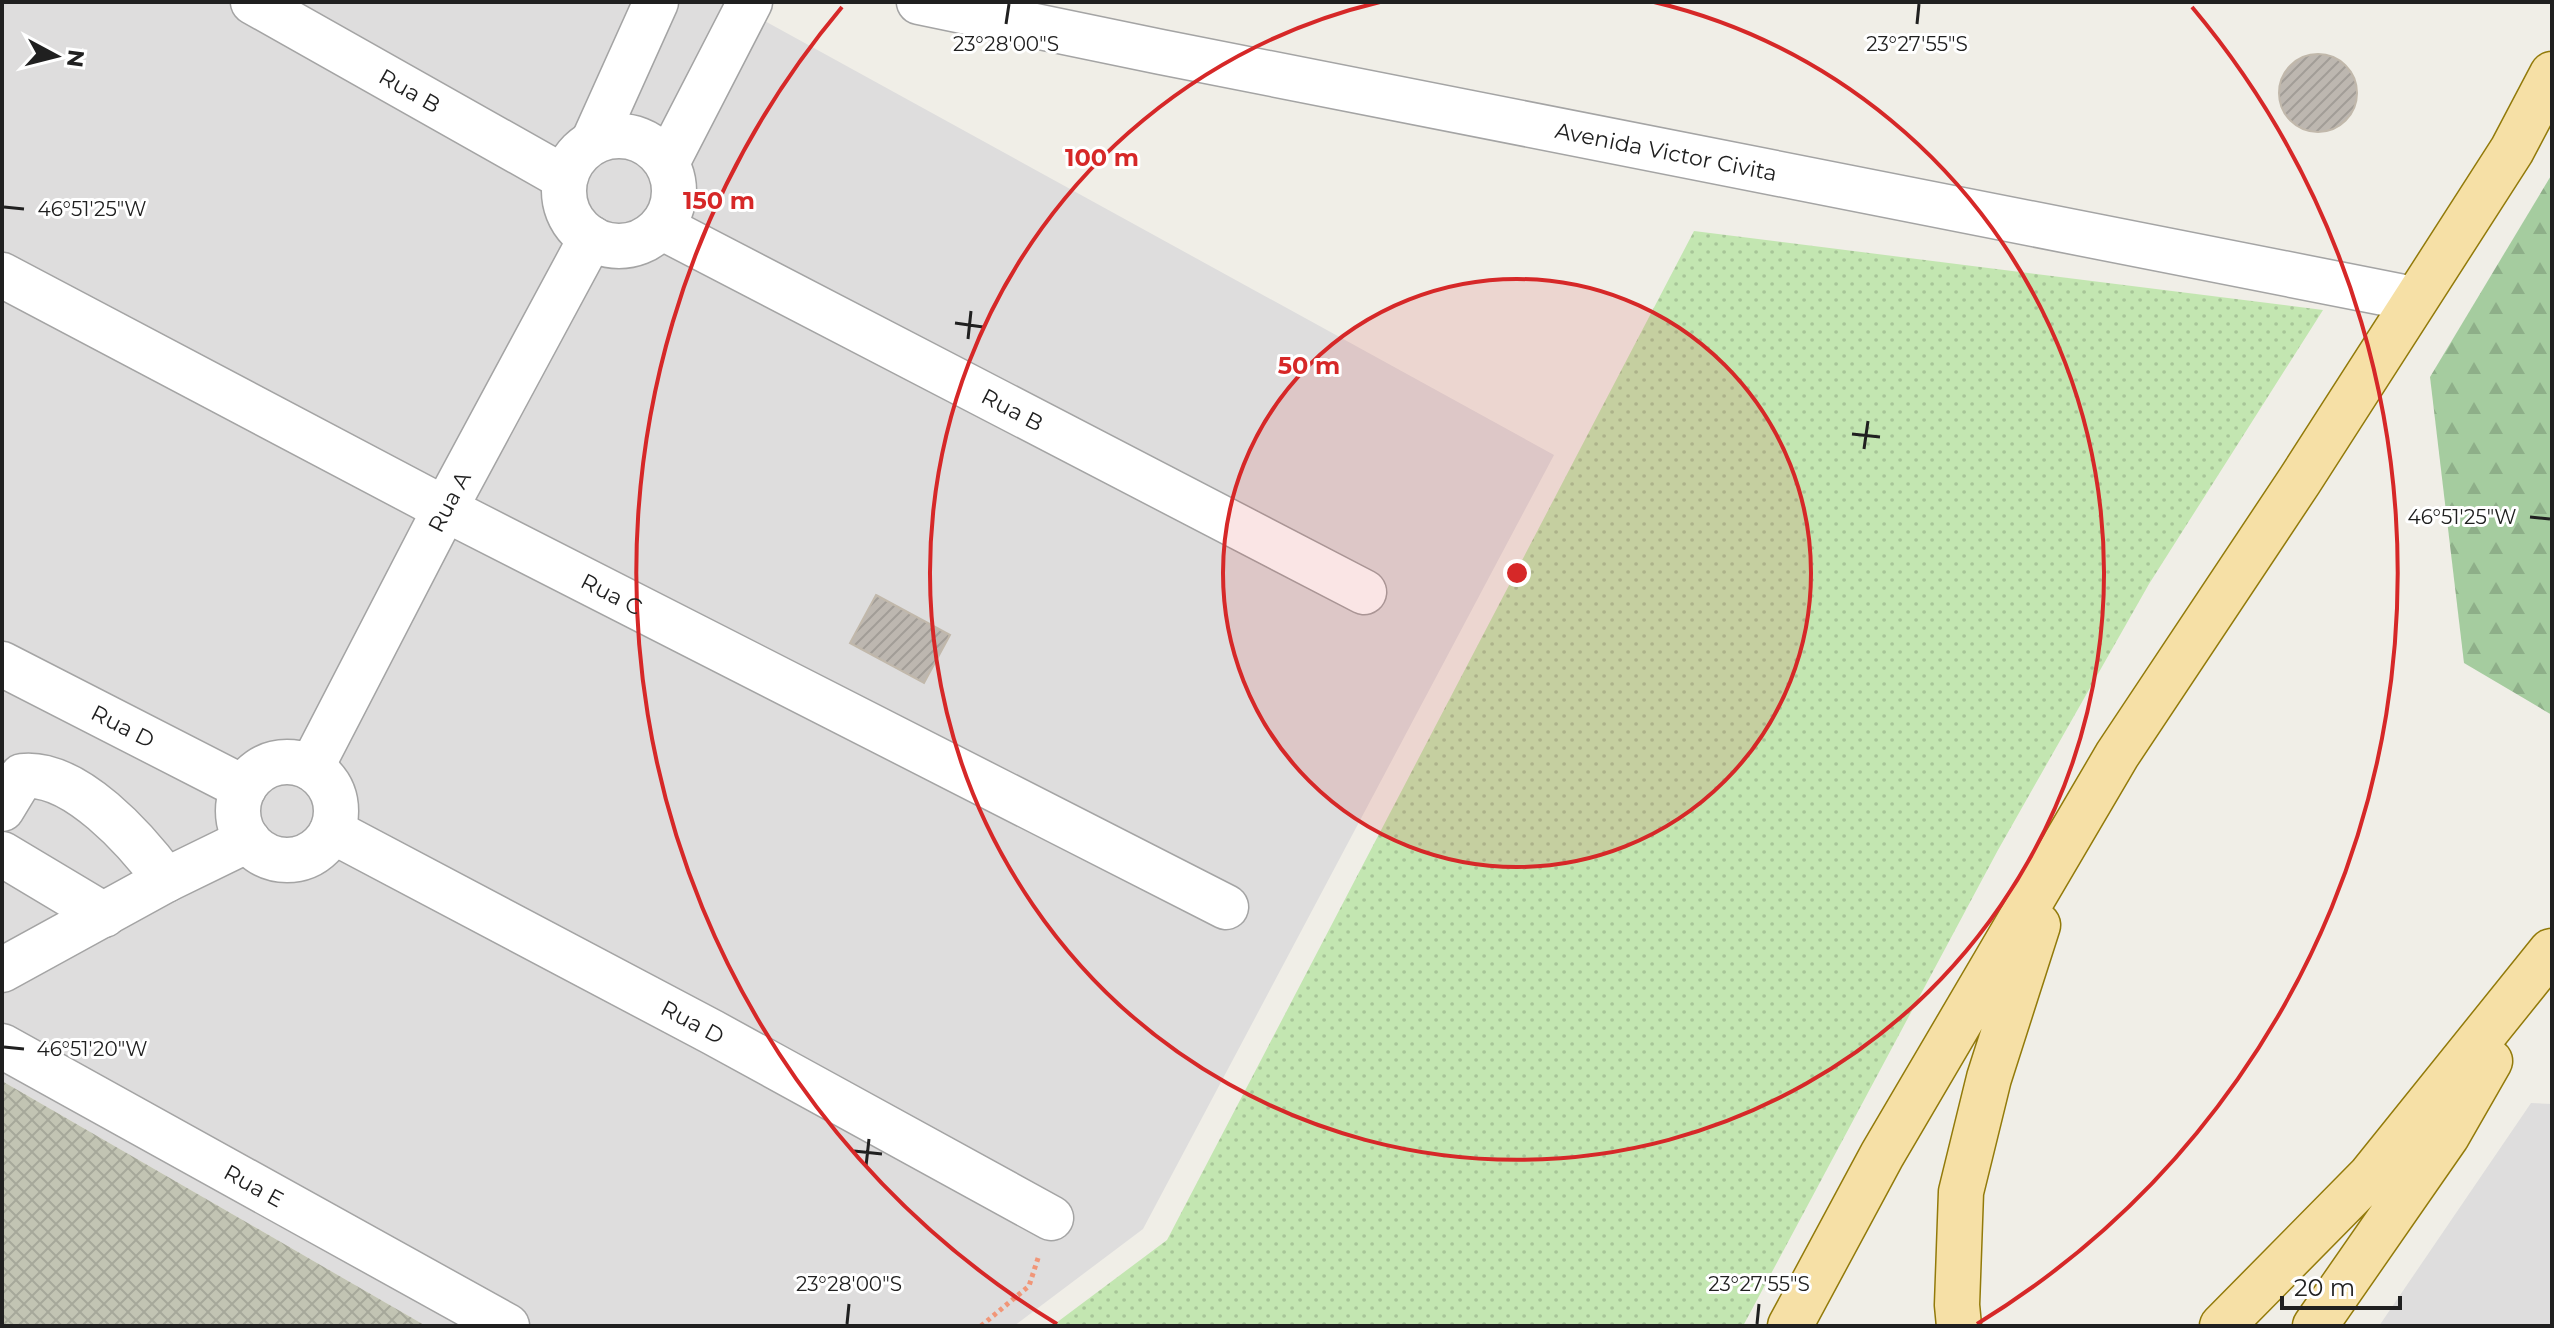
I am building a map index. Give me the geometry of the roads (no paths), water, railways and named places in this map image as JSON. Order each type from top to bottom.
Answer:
[{"type":"main road","points":[[1790,1326],[1882,1155],[2117,755],[2300,480],[2512,150],[2552,74]]},
{"type":"main road","points":[[1959,1326],[1961,1192],[1989,1078],[2063,846]]},
{"type":"main road","points":[[2222,1326],[2370,1176],[2552,950]]},
{"type":"main road","points":[[2315,1326],[2447,1136],[2552,950]]},
{"type":"street","name":"Rua B","points":[[253,2],[565,178]]},
{"type":"street","points":[[593,142],[656,2]]},
{"type":"street","points":[[667,163],[750,2]]},
{"type":"street","name":"Avenida Victor Civita","points":[[919,2],[2414,299]]},
{"type":"street","points":[[616,135],[632,136],[646,142],[667,163],[673,179],[674,196],[670,212],[661,227],[636,243],[621,246],[591,238],[580,231],[566,206],[565,178],[578,153],[593,142],[616,135]]},
{"type":"street","name":"Rua B","points":[[661,227],[1364,592]]},
{"type":"street","name":"Rua A","points":[[311,768],[445,509],[591,238]]},
{"type":"street","name":"Rua C","points":[[2,275],[445,509],[1226,907]]},
{"type":"street","name":"Rua D","points":[[2,664],[244,788]]},
{"type":"street","points":[[300,763],[311,768],[323,777],[331,789],[335,803],[332,831],[313,853],[300,859],[285,860],[258,851],[248,840],[239,815],[244,788],[252,777],[274,764],[300,763]]},
{"type":"street","points":[[2,809],[22,776],[50,779],[92,803],[123,828],[166,880]]},
{"type":"street","name":"Rua D","points":[[332,831],[712,1032],[1051,1218]]},
{"type":"street","points":[[2,970],[166,880],[248,840]]},
{"type":"street","points":[[2,854],[104,915]]},
{"type":"street","name":"Rua E","points":[[2,1046],[507,1326]]}]
